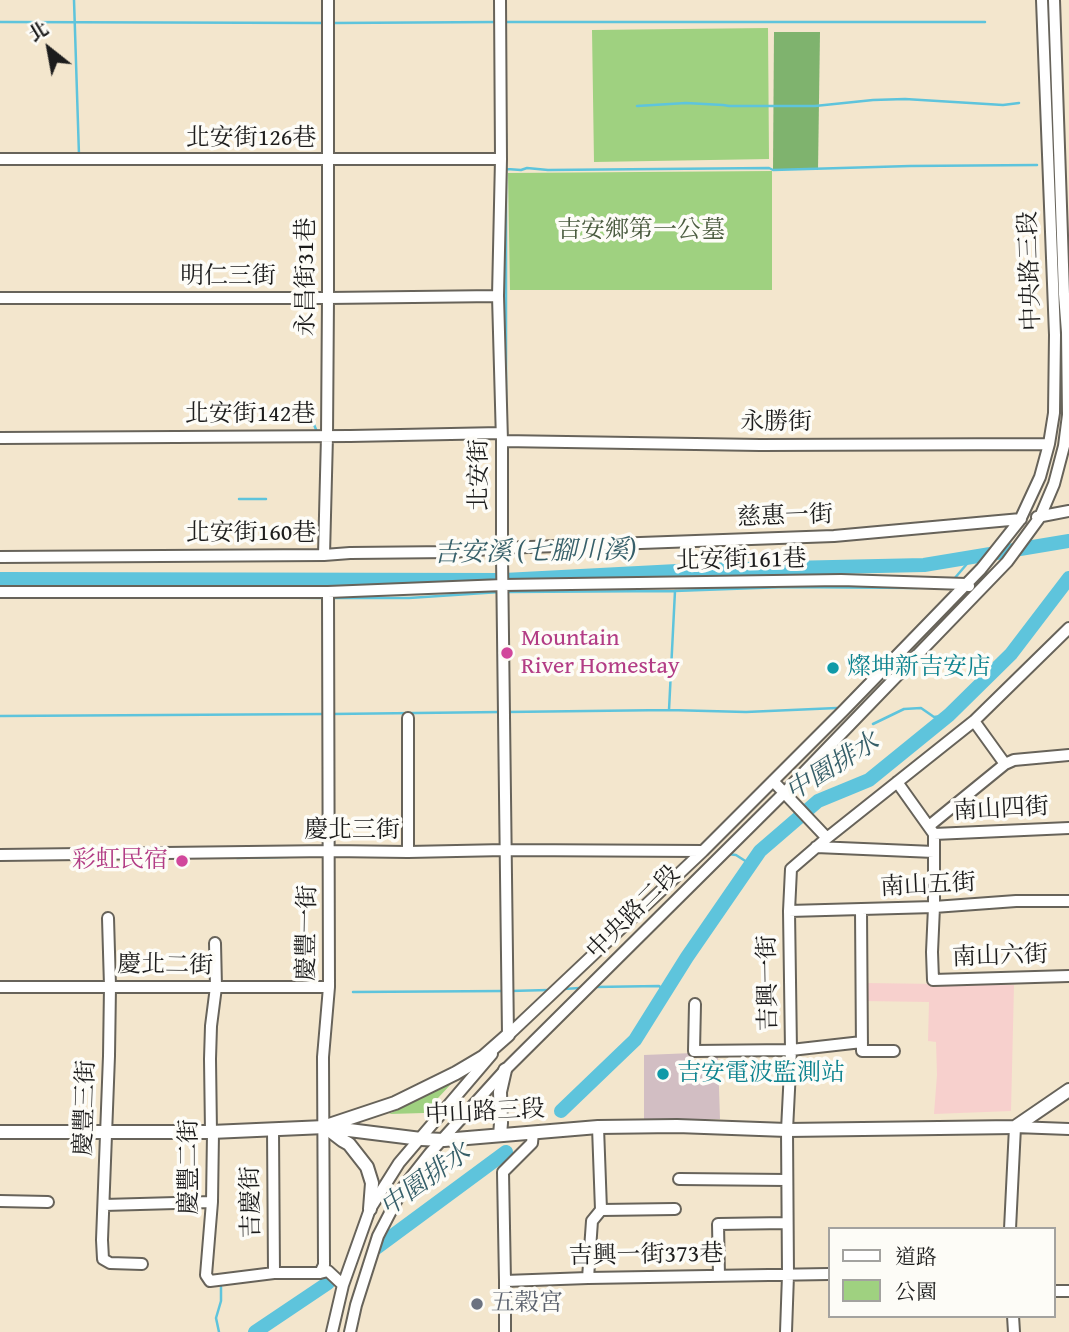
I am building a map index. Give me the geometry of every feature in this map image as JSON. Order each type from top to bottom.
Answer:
[{"type":"main road","points":[[325,1127],[395,1103],[456,1073],[483,1057],[508,1035]]},
{"type":"main road","points":[[500,1135],[500,1092],[505,1070]]},
{"type":"main road","points":[[1015,1127],[1069,1090]]},
{"type":"main road","name":"中山路三段","points":[[0,1132],[211,1132],[325,1127],[444,1140],[598,1127],[677,1126],[787,1130],[1015,1127]]},
{"type":"main road","points":[[325,1127],[349,1144],[367,1167],[372,1183],[370,1209]]},
{"type":"street","name":"永昌街31巷","points":[[324,555],[328,298],[328,0]]},
{"type":"street","name":"北安街","points":[[500,0],[498,296],[508,1035]]},
{"type":"street","name":"中央路三段","points":[[981,569],[1020,520],[1040,477],[1054,414],[1055,335],[1042,0]]},
{"type":"street","name":"中央路三段","points":[[1007,562],[1037,521],[1054,484],[1064,446],[1068,415],[1065,226],[1054,0]]},
{"type":"street","name":"北安街126巷","points":[[0,159],[501,159]]},
{"type":"street","name":"明仁三街","points":[[0,299],[498,296]]},
{"type":"street","name":"永勝街","points":[[502,437],[760,444],[1049,444]]},
{"type":"street","name":"北安街142巷","points":[[0,438],[502,437]]},
{"type":"street","name":"慈惠一街","points":[[502,552],[834,536],[1020,520],[1037,521],[1069,511]]},
{"type":"street","name":"北安街160巷","points":[[0,557],[502,552]]},
{"type":"street","name":"中央路二段","points":[[350,1332],[378,1236],[404,1186],[430,1153],[505,1070],[785,792],[1007,562]]},
{"type":"street","name":"中央路二段","points":[[332,1332],[344,1284],[370,1209],[399,1163],[508,1035],[703,851],[981,569]]},
{"type":"street","name":"北安街161巷","points":[[0,592],[328,592],[502,581],[841,580],[966,584]]},
{"type":"street","points":[[966,584],[977,593]]},
{"type":"street","name":"慶豐一街","points":[[320,1273],[324,1265],[324,1056],[329,987],[328,592]]},
{"type":"street","name":"吉興一街","points":[[786,1332],[791,869],[826,837],[974,721],[1069,628]]},
{"type":"street","points":[[408,718],[408,852]]},
{"type":"street","points":[[974,721],[1005,764]]},
{"type":"street","points":[[932,830],[1005,764],[1014,760],[1069,755]]},
{"type":"street","points":[[773,781],[826,837]]},
{"type":"street","points":[[897,782],[932,830],[934,907]]},
{"type":"street","name":"南山四街","points":[[932,830],[1069,828]]},
{"type":"street","points":[[816,847],[934,852]]},
{"type":"street","name":"慶北三街","points":[[0,855],[505,850],[703,851]]},
{"type":"street","name":"南山五街","points":[[789,911],[1069,901]]},
{"type":"street","name":"南山六街","points":[[934,907],[933,980],[1069,976]]},
{"type":"street","points":[[861,910],[862,1051],[894,1051]]},
{"type":"street","name":"慶豐三街","points":[[108,918],[110,986],[103,1259],[110,1263],[142,1264]]},
{"type":"street","name":"慶豐二街","points":[[215,943],[216,987],[211,1026],[212,1202],[206,1275],[210,1280],[274,1273],[320,1273]]},
{"type":"street","name":"慶北二街","points":[[0,987],[329,987]]},
{"type":"street","points":[[695,1004],[694,1051],[791,1050],[862,1042]]},
{"type":"street","points":[[588,1278],[592,1221],[601,1210],[598,1127]]},
{"type":"street","points":[[1010,1227],[1015,1127],[1069,1129]]},
{"type":"street","name":"吉慶街","points":[[273,1130],[274,1273]]},
{"type":"street","points":[[505,1332],[503,1172],[532,1143],[533,1132]]},
{"type":"street","points":[[679,1179],[786,1180]]},
{"type":"street","points":[[0,1201],[48,1202]]},
{"type":"street","points":[[104,1205],[212,1202]]},
{"type":"street","points":[[601,1210],[675,1209]]},
{"type":"street","points":[[719,1276],[718,1224],[787,1223]]},
{"type":"street","points":[[320,1273],[328,1272],[344,1284]]},
{"type":"street","name":"吉興一街373巷","points":[[505,1281],[828,1274]]},
{"type":"shaded area","points":[[864,983],[1014,985],[1011,1111],[934,1114],[936,1042],[928,1041],[929,1002],[863,1001]]},
{"type":"shaded area","points":[[693,1053],[693,1061],[700,1065],[718,1057],[720,1119],[644,1120],[644,1055]]},
{"type":"green space","points":[[768,28],[769,159],[594,162],[592,30]]},
{"type":"green space","points":[[774,32],[820,32],[818,170],[773,170]]},
{"type":"green space","name":"吉安鄉第一公墓","points":[[772,171],[772,290],[510,290],[508,173]]},
{"type":"green space","points":[[452,1083],[424,1113],[389,1114]]},
{"type":"waterway","points":[[74,0],[77,155]]},
{"type":"waterway","points":[[0,22],[324,23]]},
{"type":"waterway","points":[[334,23],[498,22]]},
{"type":"waterway","points":[[505,22],[985,22]]},
{"type":"waterway","points":[[637,106],[686,103],[815,106],[905,99],[1003,105],[1019,103]]},
{"type":"waterway","points":[[506,134],[506,400]]},
{"type":"waterway","points":[[507,169],[773,170],[1037,165]]},
{"type":"waterway","points":[[306,411],[309,412],[317,432]]},
{"type":"waterway","points":[[239,499],[266,499]]},
{"type":"waterway","name":"吉安溪 (七腳川溪)","points":[[0,579],[504,580],[696,570],[924,565],[1069,541]]},
{"type":"waterway","points":[[954,579],[972,558]]},
{"type":"waterway","name":"中園排水","points":[[561,1111],[635,1040],[687,957],[760,851],[818,801],[869,780],[949,715],[1011,654],[1069,578]]},
{"type":"waterway","points":[[507,592],[785,587],[917,588]]},
{"type":"waterway","points":[[669,710],[675,591]]},
{"type":"waterway","points":[[332,598],[409,598],[500,592]]},
{"type":"waterway","points":[[203,597],[326,598]]},
{"type":"waterway","points":[[953,668],[961,677]]},
{"type":"waterway","points":[[507,712],[746,712],[837,708]]},
{"type":"waterway","points":[[873,724],[904,709],[921,708],[934,717],[949,715]]},
{"type":"waterway","points":[[332,714],[501,712]]},
{"type":"waterway","points":[[0,716],[326,714]]},
{"type":"waterway","points":[[728,854],[736,855],[750,864]]},
{"type":"waterway","points":[[237,858],[324,856]]},
{"type":"waterway","points":[[594,987],[659,986],[665,991]]},
{"type":"waterway","points":[[563,989],[580,988]]},
{"type":"waterway","points":[[510,991],[549,990]]},
{"type":"waterway","points":[[353,992],[504,991]]},
{"type":"waterway","name":"中園排水","points":[[376,1248],[506,1152]]},
{"type":"waterway","name":"中園排水","points":[[255,1332],[328,1283]]},
{"type":"waterway","points":[[219,1332],[216,1318],[221,1301],[221,1287]]},
{"type":"place","name":"Mountain River Homestay","points":[[507,653]]},
{"type":"place","name":"燦坤新吉安店","points":[[833,668]]},
{"type":"place","name":"彩虹民宿","points":[[182,861]]},
{"type":"place","name":"吉安電波監測站","points":[[663,1074]]},
{"type":"place","name":"五榖宮","points":[[477,1304]]}]
